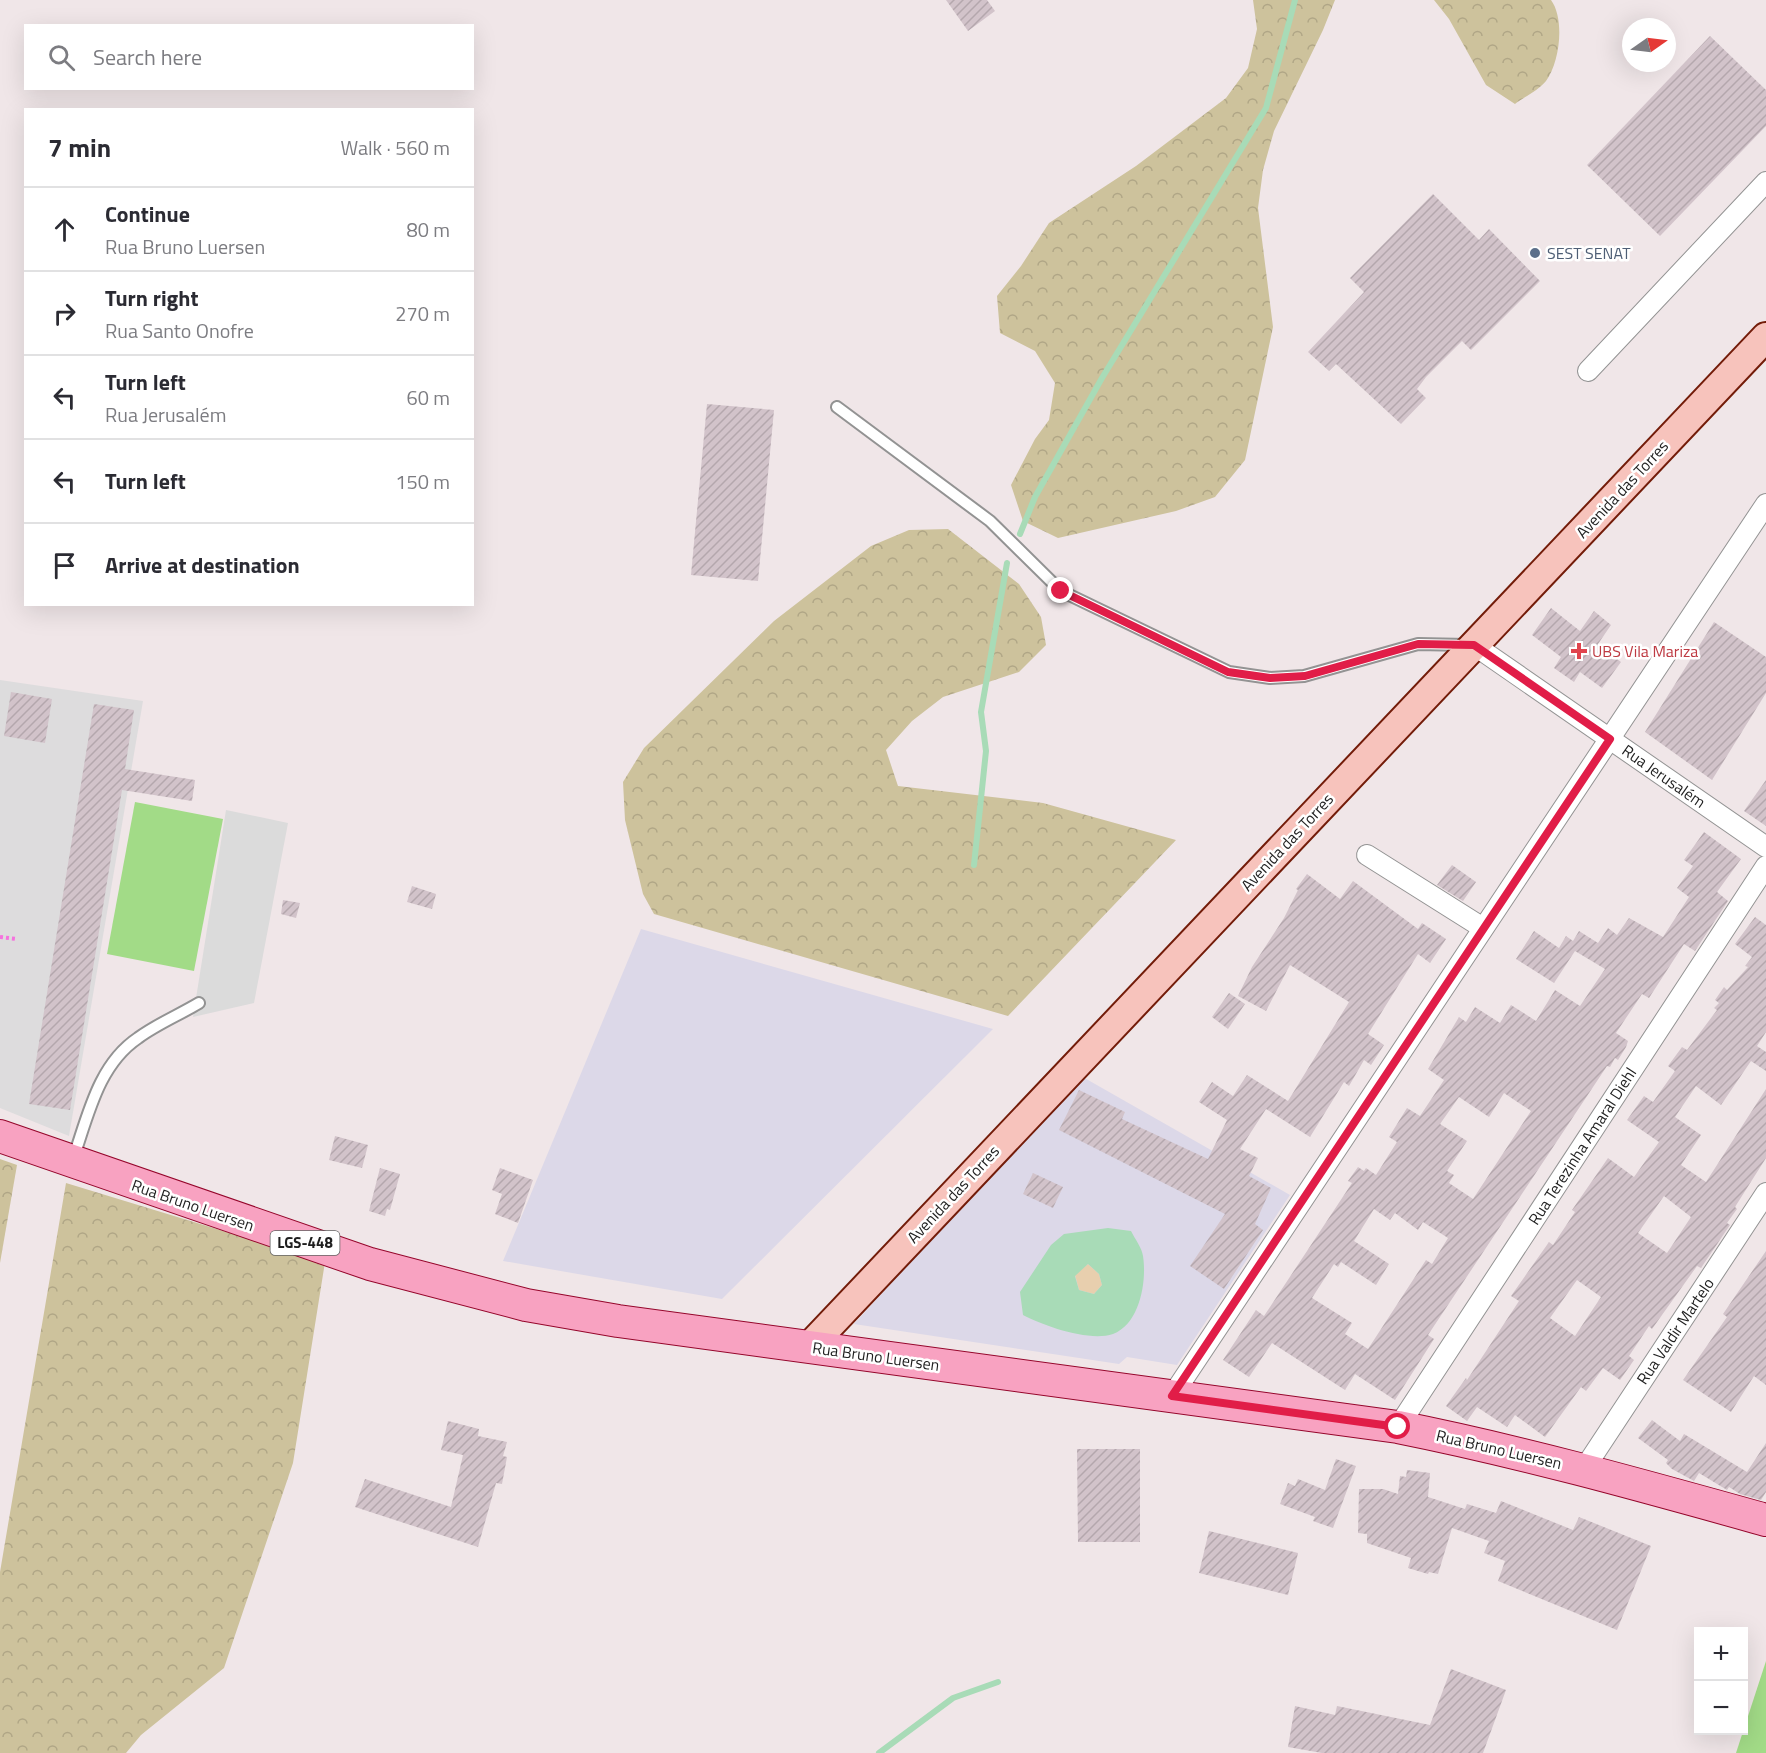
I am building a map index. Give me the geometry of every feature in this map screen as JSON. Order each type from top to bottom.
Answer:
[{"type":"main road","name":"Avenida das Torres","points":[[809,1347],[1766,337]]},
{"type":"main road","name":"Rua Bruno Luersen","points":[[0,1136],[272,1232],[438,1284],[526,1305],[809,1347],[1398,1427],[1584,1469],[1766,1520]]},
{"type":"street","points":[[1588,371],[1766,182]]},
{"type":"street","points":[[1172,1396],[1766,504]]},
{"type":"street","name":"Rua Jerusalém","points":[[1474,645],[1766,846]]},
{"type":"street","points":[[1367,855],[1484,928]]},
{"type":"street","name":"Rua Terezinha Amaral Diehl","points":[[1398,1427],[1766,866]]},
{"type":"street","name":"Rua Valdir Martelo","points":[[1584,1469],[1766,1193]]},
{"type":"lane","points":[[837,407],[990,521],[1061,591],[1228,672],[1270,678],[1305,676],[1418,644],[1474,645]]},
{"type":"lane","points":[[72,1162],[101,1081],[116,1057],[137,1038],[199,1003]]},
{"type":"path","points":[[0,937],[17,939]]},
{"type":"shaded area","points":[[0,680],[143,701],[69,1136],[0,1108]]},
{"type":"shaded area","points":[[226,810],[288,823],[254,1003],[193,1017]]},
{"type":"shaded area","points":[[641,929],[993,1029],[722,1299],[503,1261]]},
{"type":"shaded area","points":[[1081,1076],[1290,1195],[1177,1365],[1127,1357],[1119,1364],[854,1324]]},
{"type":"shaded area","points":[[1108,1228],[1131,1231],[1140,1247],[1144,1277],[1140,1301],[1130,1321],[1113,1334],[1092,1336],[1080,1334],[1054,1328],[1023,1315],[1020,1292],[1051,1245],[1064,1234]],"holes":[[[1088,1264],[1099,1274],[1102,1285],[1094,1294],[1079,1290],[1075,1276]]]},
{"type":"shaded area","points":[[1088,1264],[1099,1274],[1102,1285],[1094,1294],[1079,1290],[1075,1275]]},
{"type":"green space","points":[[1253,0],[1335,0],[1274,131],[1263,170],[1258,208],[1273,327],[1245,460],[1215,497],[1176,511],[1058,538],[1023,521],[1011,485],[1035,439],[1049,420],[1055,383],[1035,351],[1000,333],[997,296],[1021,266],[1049,223],[1136,166],[1226,98],[1248,68],[1257,29]]},
{"type":"green space","points":[[1434,0],[1551,0],[1558,18],[1559,40],[1555,63],[1546,81],[1515,104],[1486,85],[1449,19]]},
{"type":"green space","points":[[948,529],[1019,584],[1041,617],[1046,645],[1019,672],[943,697],[912,721],[886,750],[898,786],[1043,803],[1176,840],[1008,1016],[654,914],[643,894],[625,820],[623,782],[644,748],[774,621],[871,546],[909,530]]},
{"type":"green space","points":[[135,802],[223,819],[194,971],[107,954]]},
{"type":"green space","points":[[0,1159],[17,1165],[0,1263]]},
{"type":"green space","points":[[66,1183],[325,1262],[293,1463],[224,1668],[141,1735],[126,1753],[0,1753],[0,1572]]},
{"type":"green space","points":[[1766,1661],[1766,1753],[1736,1753],[1742,1735],[1748,1735],[1748,1716]]},
{"type":"building","points":[[946,0],[987,0],[995,11],[968,31]]},
{"type":"building","points":[[1710,36],[1766,90],[1766,126],[1660,236],[1587,165]]},
{"type":"building","points":[[1433,194],[1479,240],[1489,229],[1540,281],[1471,350],[1462,341],[1426,377],[1417,389],[1426,398],[1401,424],[1336,364],[1329,371],[1308,352],[1364,292],[1350,278]]},
{"type":"building","points":[[707,404],[774,410],[758,581],[691,575]]},
{"type":"building","name":"UBS Vila Mariza","points":[[1551,608],[1580,631],[1594,611],[1611,625],[1598,644],[1621,662],[1602,688],[1580,672],[1574,682],[1554,668],[1561,657],[1532,635]]},
{"type":"building","points":[[1714,622],[1766,657],[1766,693],[1712,780],[1645,732]]},
{"type":"building","points":[[11,692],[52,699],[45,743],[4,736]]},
{"type":"building","points":[[94,704],[134,710],[125,769],[195,780],[192,801],[122,790],[70,1110],[29,1104]]},
{"type":"building","points":[[1766,780],[1766,826],[1744,811]]},
{"type":"building","points":[[1704,832],[1741,859],[1717,892],[1728,901],[1695,951],[1684,944],[1649,998],[1642,994],[1616,1033],[1628,1041],[1626,1047],[1618,1060],[1615,1058],[1610,1067],[1607,1066],[1428,1335],[1434,1339],[1395,1400],[1355,1374],[1345,1390],[1272,1343],[1249,1377],[1223,1360],[1256,1310],[1264,1316],[1352,1183],[1348,1181],[1358,1167],[1364,1171],[1366,1168],[1376,1175],[1397,1142],[1389,1137],[1407,1108],[1420,1116],[1444,1080],[1428,1069],[1459,1017],[1466,1022],[1475,1007],[1500,1023],[1511,1005],[1536,1021],[1555,990],[1580,1006],[1605,969],[1575,951],[1554,983],[1516,959],[1534,931],[1559,948],[1566,936],[1573,941],[1579,931],[1598,943],[1608,928],[1617,935],[1629,918],[1663,937],[1689,897],[1677,888],[1693,866],[1684,860]],"holes":[[[1504,1093],[1531,1111],[1473,1199],[1449,1183],[1454,1175],[1447,1171],[1467,1141],[1440,1124],[1459,1097],[1489,1117]],[[1374,1209],[1390,1220],[1395,1213],[1418,1230],[1423,1222],[1448,1238],[1432,1264],[1426,1260],[1368,1349],[1345,1334],[1352,1323],[1312,1298],[1334,1264],[1338,1267],[1341,1262],[1376,1285],[1389,1264],[1354,1241]]]},
{"type":"building","points":[[1452,865],[1476,882],[1463,901],[1437,885]]},
{"type":"building","points":[[1307,874],[1340,899],[1353,881],[1418,929],[1422,923],[1446,939],[1430,963],[1418,954],[1368,1034],[1384,1045],[1371,1065],[1364,1060],[1349,1086],[1344,1082],[1310,1137],[1266,1109],[1240,1149],[1258,1158],[1249,1176],[1271,1188],[1255,1224],[1263,1230],[1224,1289],[1190,1266],[1225,1214],[1059,1130],[1079,1090],[1125,1112],[1122,1119],[1208,1159],[1227,1120],[1199,1102],[1212,1082],[1233,1096],[1247,1075],[1288,1101],[1349,1002],[1290,965],[1266,1011],[1238,996],[1252,967],[1284,918],[1298,890],[1296,889]]},
{"type":"building","points":[[412,886],[436,894],[432,909],[407,902]]},
{"type":"building","points":[[283,900],[300,903],[296,918],[281,914]]},
{"type":"building","points":[[1755,917],[1766,925],[1766,1032],[1757,1046],[1766,1052],[1766,1071],[1751,1061],[1721,1105],[1696,1086],[1675,1117],[1701,1135],[1681,1165],[1706,1182],[1766,1089],[1766,1158],[1735,1207],[1737,1209],[1727,1223],[1730,1225],[1701,1268],[1697,1266],[1652,1329],[1649,1326],[1629,1356],[1634,1360],[1620,1380],[1603,1368],[1586,1391],[1581,1387],[1545,1437],[1515,1415],[1507,1427],[1477,1407],[1467,1421],[1446,1406],[1466,1378],[1467,1380],[1519,1301],[1511,1296],[1549,1242],[1553,1245],[1575,1212],[1572,1210],[1608,1158],[1634,1177],[1659,1142],[1627,1120],[1644,1096],[1653,1102],[1675,1071],[1668,1066],[1682,1047],[1687,1050],[1717,1010],[1714,1008],[1719,1003],[1715,1000],[1724,987],[1727,990],[1748,967],[1745,966],[1752,957],[1735,944]],"holes":[[[1664,1196],[1691,1217],[1667,1253],[1638,1233]],[[1577,1280],[1601,1297],[1575,1336],[1550,1318]]]},
{"type":"building","points":[[1229,993],[1245,1004],[1228,1029],[1212,1017]]},
{"type":"building","points":[[335,1136],[368,1145],[362,1168],[329,1160]]},
{"type":"building","points":[[380,1168],[400,1174],[390,1210],[387,1209],[385,1216],[369,1211]]},
{"type":"building","points":[[500,1168],[533,1180],[518,1223],[495,1214],[502,1194],[492,1190]]},
{"type":"building","points":[[1033,1173],[1063,1187],[1053,1208],[1023,1194]]},
{"type":"building","points":[[1766,1251],[1766,1385],[1754,1376],[1731,1412],[1683,1380],[1727,1317],[1723,1314]]},
{"type":"building","points":[[1652,1420],[1680,1441],[1684,1434],[1747,1472],[1766,1443],[1766,1492],[1761,1500],[1740,1494],[1729,1487],[1727,1490],[1699,1473],[1694,1481],[1672,1469],[1666,1463],[1668,1460],[1638,1438]]},
{"type":"building","points":[[448,1421],[479,1429],[478,1436],[507,1442],[503,1456],[507,1457],[502,1484],[496,1483],[478,1547],[355,1507],[365,1479],[451,1507],[463,1455],[441,1450]]},
{"type":"building","points":[[1077,1449],[1140,1449],[1140,1542],[1078,1542]]},
{"type":"building","points":[[1336,1459],[1356,1466],[1333,1528],[1313,1521],[1315,1517],[1280,1504],[1288,1483],[1295,1486],[1298,1479],[1325,1490]]},
{"type":"building","points":[[1407,1470],[1430,1473],[1428,1497],[1465,1509],[1467,1504],[1496,1513],[1501,1501],[1573,1530],[1579,1517],[1651,1546],[1617,1630],[1498,1581],[1505,1561],[1484,1553],[1489,1541],[1452,1528],[1438,1574],[1429,1572],[1428,1574],[1408,1568],[1411,1558],[1367,1543],[1367,1534],[1358,1533],[1359,1489],[1383,1489],[1398,1494],[1400,1476],[1406,1477]]},
{"type":"building","points":[[1209,1531],[1298,1553],[1288,1595],[1199,1573]]},
{"type":"building","points":[[1451,1669],[1506,1690],[1483,1753],[1322,1753],[1288,1747],[1295,1706],[1335,1715],[1337,1706],[1430,1725]]},
{"type":"waterway","points":[[1020,534],[1035,497],[1102,378],[1266,108],[1295,0]]},
{"type":"waterway","points":[[974,865],[986,751],[981,712],[1007,563]]},
{"type":"waterway","points":[[879,1753],[953,1698],[998,1682]]},
{"type":"place","name":"SEST SENAT","points":[[1535,253]]},
{"type":"place","name":"UBS Vila Mariza","points":[[1579,651]]},
{"type":"route","points":[[1061,591],[1228,672],[1270,678],[1305,676],[1418,644],[1474,645],[1610,739],[1172,1396],[1398,1427]]}]
